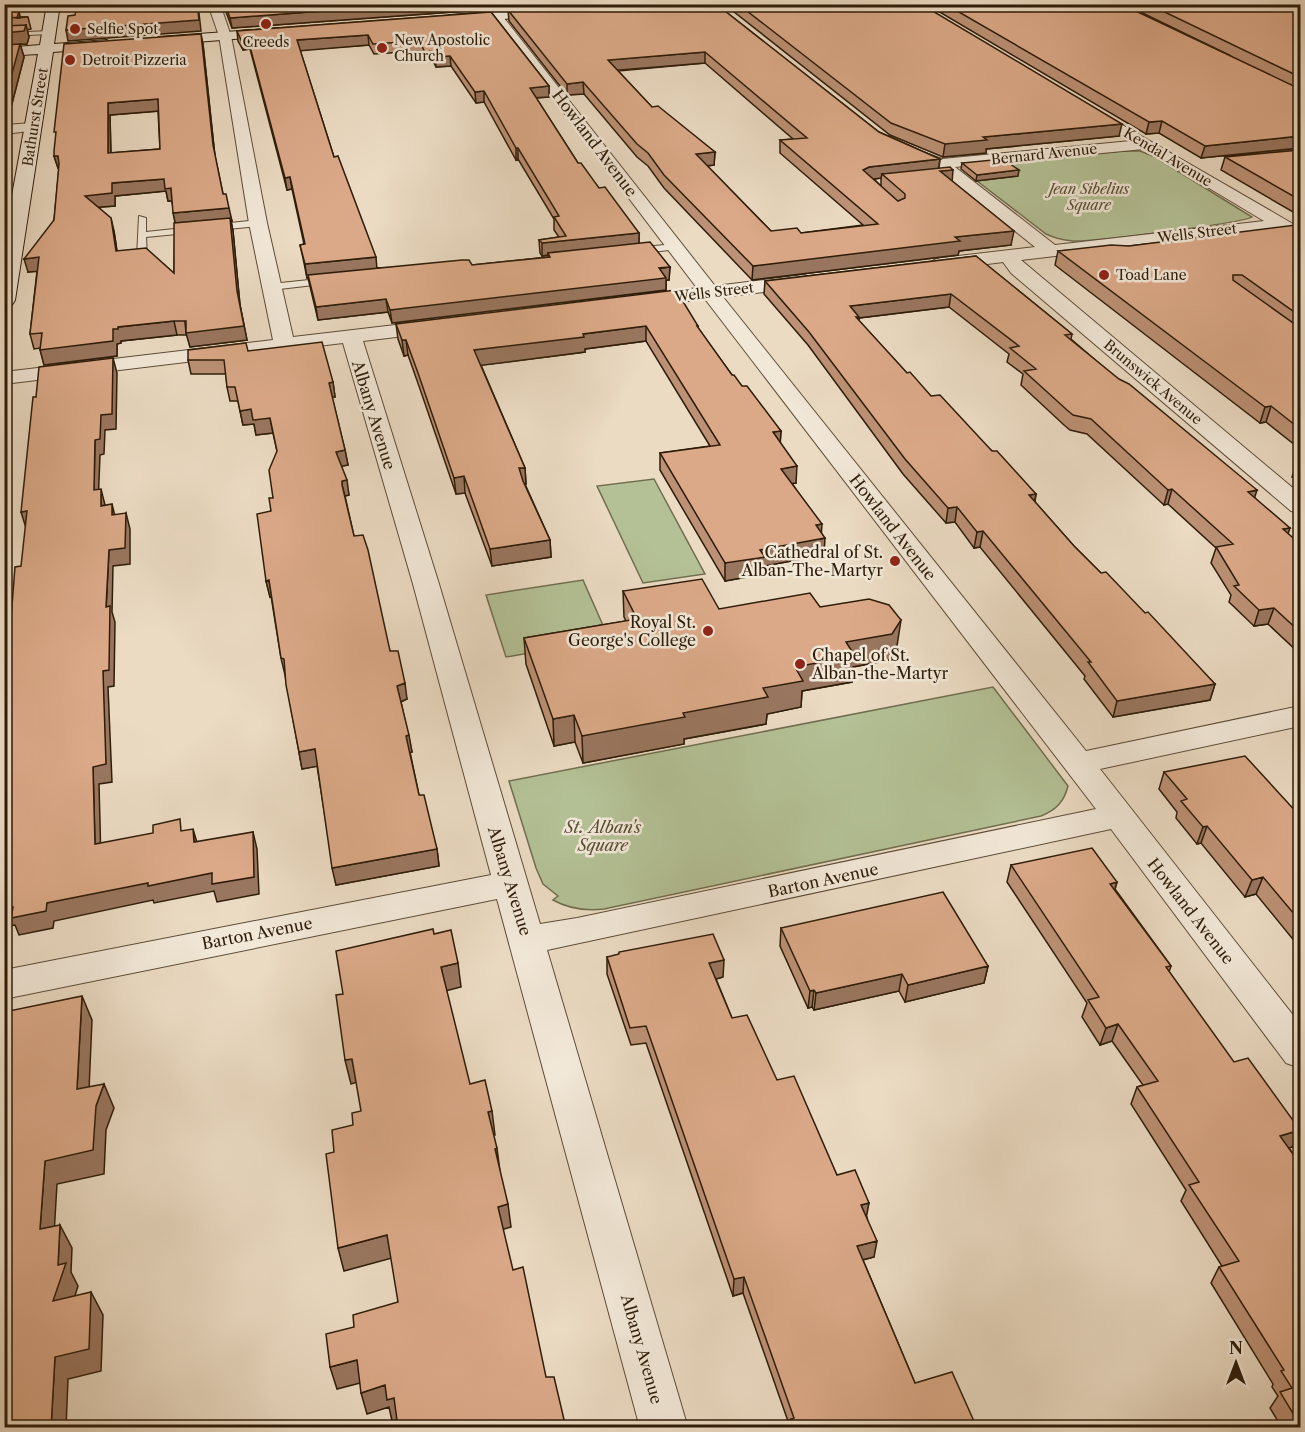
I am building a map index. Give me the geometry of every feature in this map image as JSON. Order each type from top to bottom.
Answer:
[{"type":"main road","name":"Bathurst Street","points":[[4,300],[54,4]]},
{"type":"main road","points":[[432,21],[569,10]]},
{"type":"main road","points":[[143,42],[294,31]]},
{"type":"main road","points":[[5,39],[121,43]]},
{"type":"street","points":[[214,4],[225,36],[258,223],[284,344]]},
{"type":"street","name":"Howland Avenue","points":[[483,4],[545,78],[674,248],[1078,763],[1300,1052]]},
{"type":"street","name":"Kendal Avenue","points":[[1075,101],[1300,235]]},
{"type":"street","points":[[4,130],[33,127]]},
{"type":"street","points":[[884,140],[946,172],[1051,251]]},
{"type":"street","name":"Bernard Avenue","points":[[946,172],[1147,144]]},
{"type":"street","points":[[1186,167],[1211,164]]},
{"type":"street","name":"Wells Street","points":[[926,266],[1281,224]]},
{"type":"street","name":"Brunswick Avenue","points":[[1008,256],[1018,269],[1300,506]]},
{"type":"street","name":"Wells Street","points":[[626,303],[820,279]]},
{"type":"street","points":[[4,378],[461,323]]},
{"type":"street","name":"Albany Avenue","points":[[351,336],[426,584],[664,1428]]},
{"type":"street","points":[[1078,763],[1300,716]]},
{"type":"street","name":"Barton Avenue","points":[[527,940],[600,927],[1118,816]]},
{"type":"street","name":"Barton Avenue","points":[[4,985],[440,896],[510,884]]},
{"type":"lane","points":[[4,10],[90,4]]},
{"type":"lane","points":[[142,218],[142,257]]},
{"type":"lane","points":[[142,235],[258,223]]},
{"type":"lane","points":[[620,253],[674,248]]},
{"type":"lane","points":[[271,287],[341,279]]},
{"type":"green space","name":"Jean Sibelius Square","points":[[1140,151],[1155,157],[1252,217],[1135,235],[1085,241],[1066,240],[1046,234],[968,174],[999,164]]},
{"type":"green space","points":[[654,479],[705,574],[643,583],[597,486]]},
{"type":"green space","points":[[583,580],[609,639],[506,657],[486,595]]},
{"type":"green space","name":"St. Alban's Square","points":[[993,687],[1068,786],[1062,801],[1051,811],[1041,816],[604,909],[578,909],[553,900],[558,896],[543,884],[536,868],[509,781]]},
{"type":"building","points":[[4,4],[16,4],[15,12],[19,11],[17,17],[4,18]]},
{"type":"building","points":[[77,4],[197,4],[199,20],[66,30],[68,16],[75,15]]},
{"type":"building","points":[[225,4],[413,4],[230,18]]},
{"type":"building","points":[[588,4],[716,4],[879,132],[940,159],[869,167],[863,170],[898,201],[905,198],[905,194],[882,174],[950,167],[953,170],[940,171],[1014,231],[955,237],[960,241],[753,266],[664,175],[648,153],[637,144],[583,82],[567,84],[508,10]],"holes":[[[705,52],[807,138],[780,140],[878,224],[801,233],[797,228],[771,231],[696,154],[715,152],[658,106],[652,107],[608,60]]]},
{"type":"building","points":[[738,4],[921,4],[1122,124],[983,137],[987,140],[945,144],[891,123]]},
{"type":"building","points":[[945,4],[1121,4],[1300,89],[1300,136],[1205,146],[1162,121],[1149,122]]},
{"type":"building","points":[[1148,4],[1300,4],[1300,77]]},
{"type":"building","points":[[491,12],[549,86],[530,88],[578,163],[581,163],[599,188],[605,187],[639,233],[542,243],[539,240],[566,236],[554,217],[559,216],[516,148],[484,91],[475,92],[450,56],[435,57],[432,51],[425,52],[419,41],[373,44],[368,35],[297,40],[334,157],[338,156],[376,257],[305,264],[300,245],[305,244],[290,177],[285,178],[248,39],[241,40],[237,31]]},
{"type":"building","points":[[26,25],[24,31],[4,33],[4,26]]},
{"type":"building","points":[[201,34],[213,145],[223,194],[226,194],[229,208],[173,213],[171,188],[165,189],[164,179],[112,183],[112,193],[85,196],[111,218],[116,251],[146,248],[174,273],[174,223],[230,218],[237,291],[244,326],[186,333],[186,321],[118,327],[118,329],[113,329],[113,341],[40,350],[42,333],[30,334],[39,257],[24,259],[54,220],[59,164],[58,156],[54,156],[56,132],[54,132],[64,44]],"holes":[[[158,99],[160,149],[108,153],[108,103]]]},
{"type":"building","points":[[20,44],[4,103],[4,45]]},
{"type":"building","points":[[1300,150],[1300,200],[1225,157]]},
{"type":"building","points":[[1003,159],[1019,170],[977,175],[962,163]]},
{"type":"building","points":[[1296,225],[1300,227],[1300,316],[1242,275],[1233,275],[1233,280],[1300,328],[1300,429],[1271,406],[1265,407],[1058,251],[1111,245],[1129,246]]},
{"type":"building","points":[[650,242],[670,267],[659,268],[666,278],[390,310],[386,299],[316,307],[308,275],[462,260],[469,260],[472,265],[550,257],[548,253]]},
{"type":"building","points":[[976,256],[1072,334],[1065,335],[1119,379],[1129,384],[1257,490],[1248,492],[1290,528],[1283,529],[1300,544],[1300,632],[1274,608],[1259,610],[1234,586],[1239,585],[1216,547],[1233,544],[1172,489],[1168,490],[1091,419],[1073,415],[1067,410],[1024,371],[1036,369],[1010,348],[1019,346],[951,294],[850,306],[859,317],[856,317],[907,373],[910,372],[931,396],[940,395],[992,451],[997,451],[1036,494],[1029,495],[1074,546],[1101,573],[1106,572],[1145,613],[1148,612],[1215,684],[1117,701],[1088,662],[1091,662],[983,531],[977,532],[957,507],[948,508],[905,459],[809,332],[765,281]]},
{"type":"building","points":[[676,290],[697,326],[732,375],[742,386],[747,386],[781,431],[773,432],[797,466],[781,469],[822,524],[816,525],[825,538],[760,550],[765,557],[725,563],[660,453],[720,445],[646,326],[583,334],[584,337],[474,350],[525,468],[519,468],[523,481],[550,540],[490,549],[464,476],[454,478],[406,340],[402,340],[396,324]]},
{"type":"building","points":[[322,342],[333,382],[329,383],[345,450],[336,452],[347,480],[342,481],[342,485],[354,536],[363,535],[368,550],[390,651],[398,651],[405,683],[397,686],[409,735],[406,736],[419,795],[424,795],[437,849],[332,868],[315,749],[299,752],[269,580],[266,581],[257,514],[271,511],[269,498],[273,498],[269,470],[277,451],[270,418],[253,420],[251,409],[240,411],[235,387],[227,387],[224,360],[188,360],[188,350],[246,343],[248,351]]},
{"type":"building","points":[[113,358],[112,414],[101,415],[100,439],[95,440],[94,490],[101,489],[101,506],[112,504],[112,515],[126,513],[125,548],[109,550],[106,607],[110,606],[109,670],[103,671],[106,764],[93,767],[95,844],[153,833],[153,825],[180,819],[181,831],[193,829],[194,842],[253,832],[254,877],[212,884],[212,873],[148,886],[148,883],[47,903],[46,911],[11,918],[13,907],[4,908],[4,669],[7,669],[15,567],[21,566],[27,511],[21,512],[33,397],[36,397],[39,367]]},
{"type":"building","points":[[702,579],[719,609],[810,593],[820,607],[869,599],[889,605],[901,620],[892,634],[846,642],[855,656],[795,667],[803,681],[763,688],[768,697],[683,713],[685,717],[582,736],[574,715],[553,719],[524,638],[637,619],[623,591]]},
{"type":"building","points":[[1245,756],[1300,816],[1300,921],[1263,877],[1252,880],[1207,826],[1203,827],[1181,801],[1187,799],[1164,772]]},
{"type":"building","points":[[1092,848],[1117,882],[1110,884],[1171,966],[1166,967],[1234,1062],[1248,1058],[1300,1130],[1280,1136],[1300,1164],[1300,1425],[1280,1392],[1292,1388],[1281,1371],[1284,1370],[1219,1267],[1239,1261],[1189,1185],[1199,1182],[1137,1087],[1158,1081],[1118,1024],[1106,1028],[1088,1000],[1099,997],[1011,865]]},
{"type":"building","points":[[943,892],[988,966],[908,985],[902,974],[816,993],[814,990],[810,991],[781,928]]},
{"type":"building","points":[[433,929],[434,934],[451,930],[458,963],[441,967],[470,1084],[485,1080],[492,1111],[488,1112],[508,1204],[498,1207],[513,1270],[523,1267],[546,1377],[554,1377],[566,1428],[398,1428],[394,1398],[387,1400],[385,1385],[361,1393],[357,1360],[330,1367],[326,1334],[354,1327],[353,1315],[398,1302],[387,1235],[338,1248],[326,1154],[334,1152],[332,1130],[353,1125],[352,1113],[361,1111],[352,1059],[345,1060],[336,995],[343,994],[336,951]]},
{"type":"building","points":[[713,934],[724,960],[709,963],[732,1018],[747,1015],[777,1080],[794,1076],[837,1175],[855,1170],[869,1203],[861,1205],[877,1241],[857,1246],[915,1383],[952,1372],[977,1428],[792,1428],[789,1420],[794,1418],[744,1277],[734,1279],[646,1026],[630,1028],[607,957],[619,954],[619,952]]},
{"type":"building","points":[[82,996],[77,1089],[104,1084],[96,1106],[93,1150],[45,1161],[40,1229],[60,1225],[58,1265],[66,1263],[53,1301],[91,1292],[89,1349],[55,1357],[51,1428],[4,1428],[4,1012]]},
{"type":"railway","points":[[4,7],[35,4]]},
{"type":"place","name":"Creeds","points":[[266,24]]},
{"type":"place","name":"Selfie Spot","points":[[75,29]]},
{"type":"place","name":"New Apostolic Church","points":[[382,48]]},
{"type":"place","name":"Detroit Pizzeria","points":[[70,60]]},
{"type":"place","name":"Toad Lane","points":[[1104,275]]},
{"type":"place","name":"Cathedral of St. Alban-The-Martyr","points":[[895,561]]},
{"type":"place","name":"Royal St. George's College","points":[[708,631]]},
{"type":"place","name":"Chapel of St. Alban-the-Martyr","points":[[800,664]]}]
